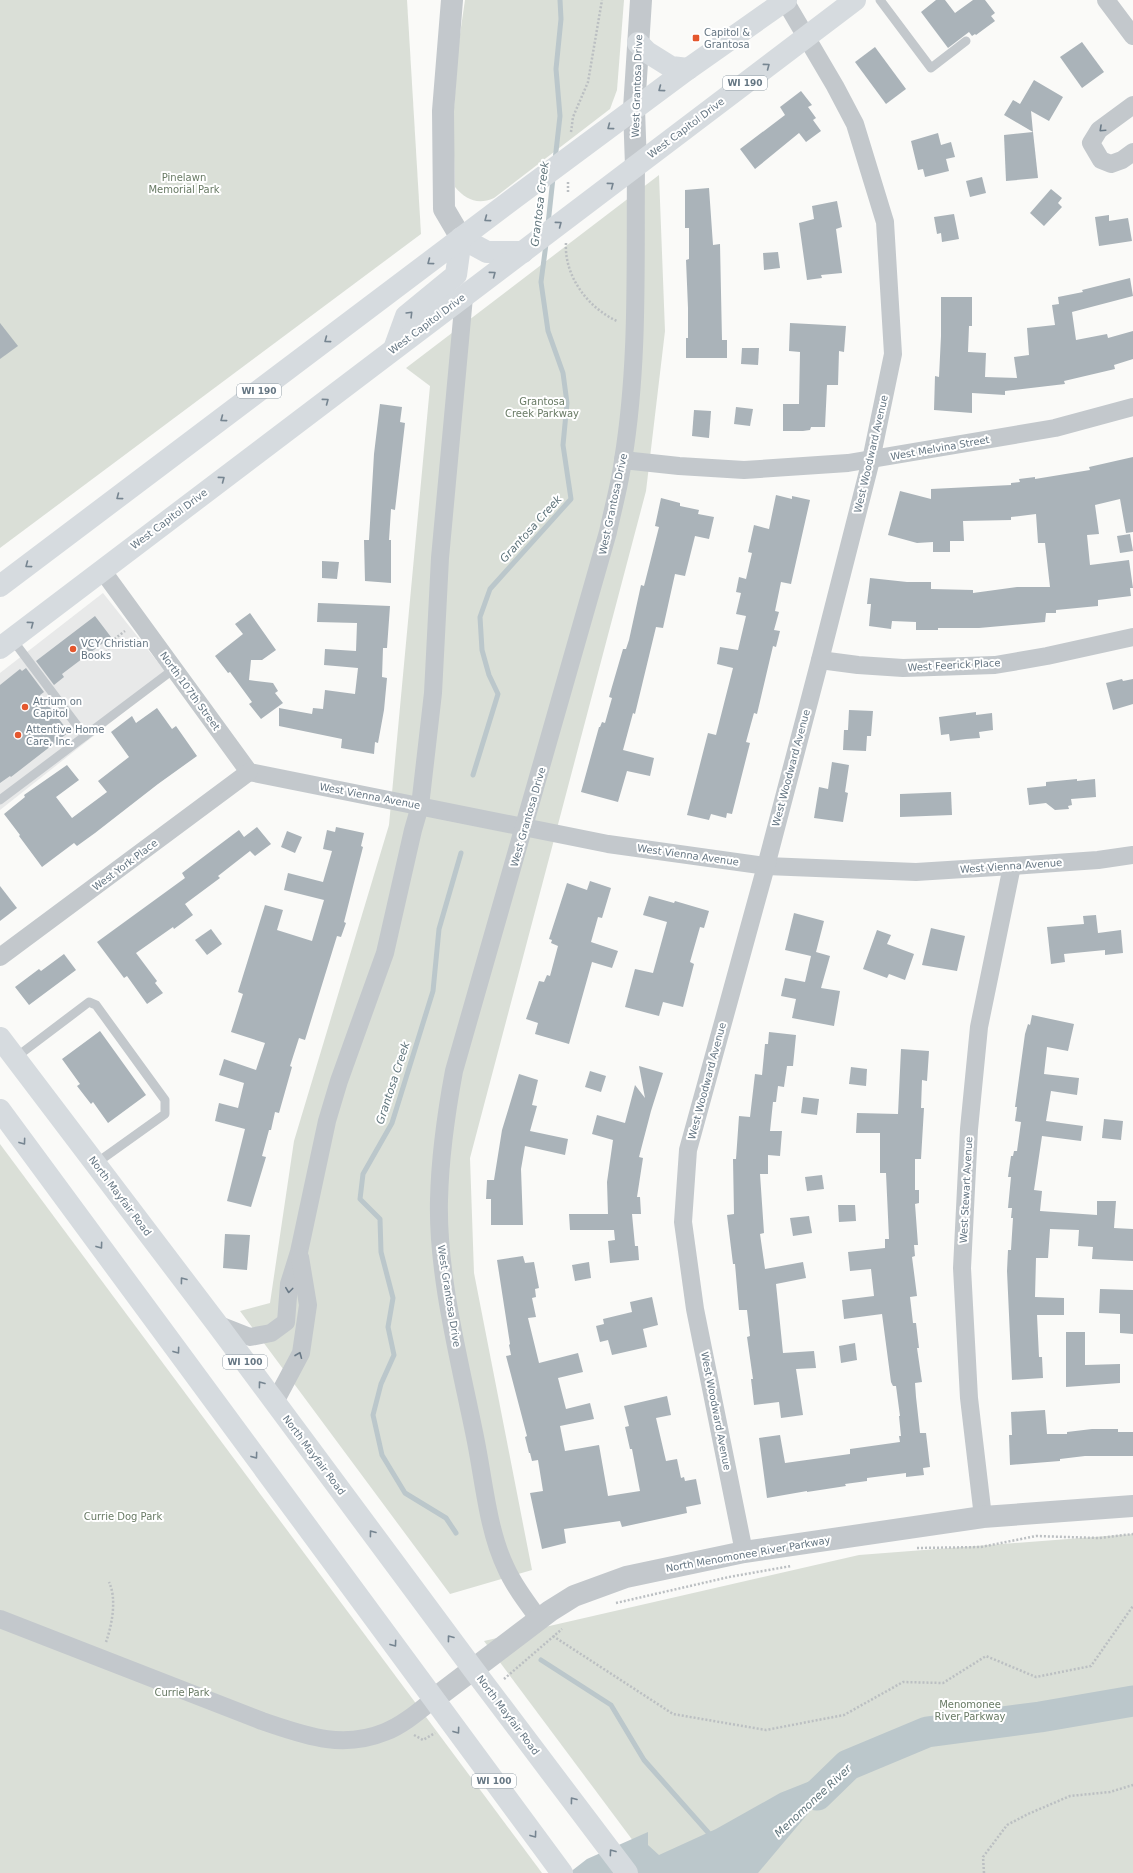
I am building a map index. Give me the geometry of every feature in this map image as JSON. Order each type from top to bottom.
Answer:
[{"type":"main road","name":"WI 190","points":[[0,586],[513,199],[578,142],[634,109],[785,0]]},
{"type":"main road","name":"West Capitol Drive","points":[[6,643],[523,252],[577,199],[636,166],[855,0]]},
{"type":"main road","points":[[638,43],[647,52],[671,67],[688,69]]},
{"type":"main road","points":[[394,349],[406,316],[456,275],[461,238],[487,252],[523,252]]},
{"type":"main road","name":"North Mayfair Road","points":[[0,1038],[217,1324],[473,1669],[627,1873]]},
{"type":"main road","name":"WI 100","points":[[0,1110],[558,1868]]},
{"type":"street","points":[[452,0],[442,111],[444,209],[461,238]]},
{"type":"street","name":"West Grantosa Drive","points":[[538,1619],[506,1567],[493,1528],[452,1322],[442,1255],[439,1201],[443,1138],[454,1071],[525,827],[608,532],[623,460],[631,388],[635,327],[636,166],[634,109],[641,0]]},
{"type":"street","name":"West Woodward Avenue","points":[[744,1552],[695,1309],[683,1222],[688,1150],[766,866],[820,660],[871,460],[893,354],[885,222],[855,124],[835,86],[785,0]]},
{"type":"street","points":[[1106,0],[1133,36]]},
{"type":"street","points":[[1133,105],[1099,130],[1091,143],[1101,160],[1111,164],[1122,160],[1133,152]]},
{"type":"street","points":[[217,1324],[250,1337],[271,1333],[286,1322],[289,1284],[299,1252],[327,1121],[339,1081],[385,953],[420,806],[433,693],[440,558],[464,297]]},
{"type":"street","name":"West Melvina Street","points":[[623,460],[678,466],[744,470],[871,460],[1055,428],[1133,406]]},
{"type":"street","name":"North 107th Street","points":[[102,570],[249,772]]},
{"type":"street","name":"West Feerick Place","points":[[820,660],[858,665],[903,668],[995,665],[1047,656],[1133,637]]},
{"type":"street","name":"West Vienna Avenue","points":[[249,772],[608,844],[766,866],[916,872],[1098,860],[1133,855]]},
{"type":"street","name":"West York Place","points":[[0,957],[249,772]]},
{"type":"street","name":"West Stewart Avenue","points":[[983,1517],[966,1355],[963,1252],[969,1129],[979,1027],[1012,866]]},
{"type":"street","points":[[275,1402],[301,1353],[308,1305],[299,1252]]},
{"type":"street","name":"North Menomonee River Parkway","points":[[0,1619],[262,1721],[304,1735],[327,1740],[350,1740],[386,1732],[403,1722],[538,1619],[574,1596],[598,1586],[662,1568],[744,1552],[983,1517],[1133,1506]]},
{"type":"lane","points":[[880,0],[931,68],[966,41]]},
{"type":"lane","points":[[6,643],[86,736]]},
{"type":"lane","points":[[0,800],[174,669]]},
{"type":"lane","points":[[15,1058],[89,1002],[96,1005],[165,1100],[165,1114],[95,1164]]},
{"type":"path","points":[[578,142],[573,117],[588,82],[602,0]]},
{"type":"path","points":[[569,178],[577,199]]},
{"type":"path","points":[[566,241],[565,257],[572,276],[580,289],[603,313],[616,321],[635,327]]},
{"type":"path","points":[[104,656],[113,640],[138,620]]},
{"type":"path","points":[[911,1549],[981,1547],[1036,1536],[1099,1538],[1133,1534]]},
{"type":"path","points":[[608,1605],[729,1577],[796,1566]]},
{"type":"path","points":[[100,1658],[109,1633],[112,1608],[113,1590],[109,1582]]},
{"type":"path","points":[[553,1636],[673,1714],[766,1730],[844,1715],[903,1682],[943,1683],[986,1656],[1036,1677],[1091,1666],[1133,1606]]},
{"type":"path","points":[[504,1679],[567,1625]]},
{"type":"path","points":[[984,1873],[983,1857],[1006,1825],[1070,1796],[1110,1792],[1133,1785]]},
{"type":"shaded area","points":[[103,593],[168,675],[163,681],[0,810],[0,673]]},
{"type":"green space","name":"Pinelawn Memorial Park","points":[[0,0],[407,0],[421,234],[0,548]]},
{"type":"green space","points":[[465,0],[624,0],[617,90],[610,109],[494,198],[483,201],[468,198],[455,187],[453,123],[458,48]]},
{"type":"green space","name":"Grantosa Creek Parkway","points":[[659,175],[665,331],[646,491],[470,1158],[474,1273],[532,1570],[450,1594],[240,1311],[270,1303],[294,1141],[389,825],[430,386],[406,368]]},
{"type":"green space","name":"Currie Park","points":[[0,1144],[542,1873],[0,1873]]},
{"type":"green space","name":"Menomonee River Parkway","points":[[1133,1534],[1133,1873],[657,1873],[484,1641],[859,1555]]},
{"type":"water","points":[[848,1766],[758,1873],[569,1873],[587,1859],[648,1832],[648,1845],[659,1855],[716,1829],[780,1793]]},
{"type":"building","points":[[936,0],[945,0],[955,13],[973,0],[985,0],[995,13],[991,16],[995,21],[976,35],[975,34],[972,36],[969,32],[948,48],[921,12]]},
{"type":"building","points":[[1082,42],[1104,72],[1082,88],[1060,57]]},
{"type":"building","points":[[875,47],[906,89],[886,104],[855,62]]},
{"type":"building","points":[[1034,80],[1063,97],[1049,121],[1031,111],[1033,132],[1004,115],[1013,100],[1020,104]]},
{"type":"building","points":[[801,91],[812,105],[808,107],[816,118],[813,120],[821,131],[806,142],[799,133],[755,169],[740,149],[785,115],[780,107]]},
{"type":"building","points":[[1033,132],[1038,178],[1006,181],[1004,135]]},
{"type":"building","points":[[938,133],[941,145],[951,142],[955,157],[946,159],[949,171],[925,177],[923,169],[918,170],[911,141]]},
{"type":"building","points":[[982,177],[986,193],[970,197],[966,181]]},
{"type":"building","points":[[709,188],[713,245],[720,244],[722,340],[727,340],[727,358],[686,358],[688,308],[686,260],[689,259],[689,228],[685,228],[685,190]]},
{"type":"building","points":[[1051,189],[1062,198],[1058,203],[1062,207],[1044,226],[1030,213]]},
{"type":"building","points":[[837,201],[842,227],[836,229],[842,273],[821,275],[822,278],[807,280],[799,223],[814,219],[812,206]]},
{"type":"building","points":[[954,214],[959,239],[942,242],[941,233],[937,234],[934,217]]},
{"type":"building","points":[[1109,215],[1109,221],[1128,218],[1132,241],[1099,246],[1095,217]]},
{"type":"building","points":[[778,252],[780,268],[764,270],[763,253]]},
{"type":"building","points":[[1130,278],[1133,296],[1072,312],[1076,340],[1107,334],[1108,338],[1133,331],[1133,359],[1114,365],[1115,369],[1064,381],[1065,384],[1005,391],[1005,395],[972,393],[972,413],[934,410],[935,376],[939,377],[941,297],[972,297],[972,326],[969,326],[968,352],[986,353],[985,377],[1017,378],[1014,357],[1029,355],[1027,328],[1055,325],[1052,305],[1059,304],[1058,297],[1083,292],[1082,290]]},
{"type":"building","points":[[0,323],[18,346],[0,359]]},
{"type":"building","points":[[790,323],[846,326],[844,352],[839,351],[838,385],[827,385],[825,427],[811,427],[810,430],[803,431],[783,431],[783,404],[799,404],[800,352],[789,351]]},
{"type":"building","points":[[742,348],[759,348],[758,365],[741,364]]},
{"type":"building","points":[[380,404],[402,407],[400,422],[405,423],[395,510],[391,509],[389,540],[391,540],[391,583],[365,581],[364,540],[369,540],[374,454]]},
{"type":"building","points":[[736,407],[753,409],[750,426],[734,424]]},
{"type":"building","points":[[694,410],[711,411],[709,438],[692,436]]},
{"type":"building","points":[[1133,457],[1133,532],[1126,533],[1120,499],[1095,505],[1099,534],[1087,535],[1090,565],[1129,560],[1133,588],[1130,588],[1131,596],[1098,600],[1098,606],[1056,610],[1056,613],[1046,613],[1045,622],[979,628],[938,628],[938,630],[916,630],[916,622],[892,621],[891,629],[869,626],[871,604],[867,604],[870,578],[907,582],[931,582],[931,589],[973,590],[973,593],[1017,587],[1050,587],[1045,543],[1038,543],[1036,514],[1011,517],[1011,520],[963,521],[964,541],[950,541],[950,552],[933,552],[933,542],[917,543],[888,535],[900,491],[931,499],[931,489],[1011,485],[1011,483],[1020,482],[1019,479],[1035,477],[1035,479],[1090,470],[1089,467]]},
{"type":"building","points":[[776,495],[792,499],[792,496],[810,500],[791,584],[781,582],[775,611],[779,612],[774,630],[780,631],[776,647],[773,646],[757,714],[754,713],[746,742],[750,743],[732,814],[727,813],[726,818],[711,814],[709,820],[687,815],[708,733],[716,735],[733,668],[717,664],[720,647],[738,650],[746,616],[736,614],[741,593],[736,592],[739,577],[746,579],[752,553],[748,552],[754,525],[769,529]]},
{"type":"building","points":[[661,498],[680,503],[680,506],[699,510],[698,514],[714,517],[709,539],[695,536],[685,576],[675,574],[663,628],[656,627],[635,714],[633,713],[623,750],[654,758],[650,776],[627,771],[618,802],[581,792],[599,727],[602,722],[605,723],[612,698],[609,697],[623,649],[626,649],[629,640],[641,585],[644,586],[659,527],[655,526]]},
{"type":"building","points":[[1130,534],[1133,551],[1120,553],[1117,536]]},
{"type":"building","points":[[322,561],[339,562],[337,579],[322,578]]},
{"type":"building","points":[[318,603],[390,606],[387,648],[383,648],[382,677],[387,678],[384,710],[378,743],[375,742],[374,754],[341,748],[342,739],[279,726],[279,708],[312,714],[313,708],[323,709],[325,690],[355,694],[358,668],[324,665],[325,649],[356,651],[357,623],[317,622]]},
{"type":"building","points":[[250,613],[276,650],[262,660],[251,660],[249,680],[273,683],[278,691],[275,693],[283,703],[261,719],[249,704],[252,702],[230,672],[228,673],[215,656],[243,634],[235,624]]},
{"type":"building","name":"VCY Christian Books","points":[[95,616],[111,637],[62,674],[64,677],[54,685],[36,661]]},
{"type":"building","name":"Atrium on Capitol","points":[[26,668],[44,692],[40,695],[69,732],[11,777],[10,776],[0,783],[0,685],[20,669],[22,671]]},
{"type":"building","points":[[1122,679],[1123,681],[1133,679],[1133,704],[1113,710],[1106,683]]},
{"type":"building","points":[[157,708],[172,729],[176,726],[197,756],[77,846],[74,843],[42,867],[4,814],[25,797],[24,795],[67,765],[79,780],[56,797],[72,818],[107,792],[98,781],[129,757],[111,732],[132,716],[136,723]]},
{"type":"building","points":[[849,710],[873,711],[871,736],[867,736],[866,751],[843,750],[844,730],[848,730]]},
{"type":"building","points":[[976,712],[976,715],[992,713],[993,730],[979,732],[980,738],[950,741],[949,734],[941,735],[939,717]]},
{"type":"building","points":[[832,762],[849,765],[845,792],[848,793],[843,822],[814,818],[819,787],[828,789]]},
{"type":"building","points":[[1077,779],[1077,781],[1095,779],[1096,797],[1071,799],[1072,805],[1068,806],[1069,809],[1055,810],[1046,803],[1029,805],[1027,788],[1046,786],[1046,782]]},
{"type":"building","points":[[951,792],[952,815],[900,817],[900,794]]},
{"type":"building","points":[[257,827],[271,844],[255,856],[250,851],[218,876],[220,878],[185,904],[193,915],[136,953],[157,981],[155,983],[163,993],[147,1004],[127,976],[124,978],[97,942],[185,878],[182,873],[239,830],[244,837]]},
{"type":"building","points":[[336,827],[364,833],[361,846],[363,847],[344,922],[346,923],[341,937],[337,936],[305,1040],[299,1038],[290,1066],[292,1067],[279,1113],[275,1112],[271,1130],[269,1130],[262,1156],[266,1157],[251,1207],[227,1201],[245,1129],[215,1121],[219,1103],[238,1108],[244,1083],[219,1075],[224,1059],[256,1070],[265,1043],[231,1032],[243,994],[238,992],[265,905],[283,910],[277,930],[312,941],[324,900],[284,890],[288,873],[323,882],[332,851],[323,849],[327,830],[335,832]]},
{"type":"building","points":[[287,831],[302,837],[295,853],[281,847]]},
{"type":"building","points":[[590,881],[611,888],[602,918],[598,917],[591,942],[618,951],[612,968],[592,962],[569,1044],[535,1034],[538,1023],[526,1019],[539,981],[544,982],[547,975],[550,976],[558,946],[551,943],[552,940],[549,939],[567,883],[587,890]]},
{"type":"building","points":[[0,886],[17,908],[0,921]]},
{"type":"building","points":[[649,896],[674,903],[675,901],[709,911],[704,928],[700,927],[690,962],[694,964],[683,1007],[663,1002],[659,1016],[625,1007],[635,969],[653,973],[667,922],[643,915]]},
{"type":"building","points":[[794,913],[824,921],[816,952],[830,956],[821,988],[840,991],[834,1026],[792,1018],[796,999],[781,996],[785,978],[805,982],[811,956],[785,950]]},
{"type":"building","points":[[1096,915],[1098,933],[1121,930],[1123,953],[1105,955],[1105,950],[1064,954],[1065,962],[1051,964],[1047,927],[1084,924],[1083,916]]},
{"type":"building","points":[[931,928],[965,936],[957,971],[922,965]]},
{"type":"building","points":[[211,929],[222,944],[207,955],[195,940]]},
{"type":"building","points":[[877,930],[891,935],[887,944],[914,954],[905,980],[889,974],[887,978],[863,969]]},
{"type":"building","points":[[64,954],[76,970],[29,1005],[15,987],[39,969],[41,971]]},
{"type":"building","points":[[1032,1015],[1074,1024],[1068,1051],[1047,1047],[1044,1074],[1079,1078],[1077,1095],[1051,1091],[1046,1121],[1083,1126],[1081,1141],[1042,1136],[1034,1190],[1042,1191],[1040,1211],[1097,1215],[1097,1201],[1116,1201],[1114,1228],[1133,1229],[1133,1261],[1092,1259],[1093,1247],[1078,1246],[1079,1230],[1050,1229],[1048,1258],[1036,1258],[1035,1297],[1064,1298],[1064,1315],[1037,1315],[1039,1357],[1042,1357],[1043,1378],[1012,1380],[1007,1271],[1008,1250],[1011,1250],[1013,1218],[1011,1218],[1012,1208],[1008,1208],[1011,1177],[1008,1177],[1011,1156],[1013,1156],[1014,1151],[1017,1151],[1021,1122],[1015,1121],[1017,1107],[1015,1107],[1025,1034],[1028,1024],[1030,1025]]},
{"type":"building","points":[[100,1031],[146,1095],[108,1123],[93,1102],[91,1104],[77,1086],[80,1084],[62,1059]]},
{"type":"building","points":[[769,1032],[796,1035],[793,1066],[787,1066],[784,1087],[778,1086],[776,1102],[773,1102],[770,1131],[782,1131],[780,1156],[768,1155],[768,1174],[760,1174],[764,1233],[760,1234],[765,1269],[803,1262],[806,1278],[776,1284],[783,1353],[814,1351],[816,1368],[796,1369],[803,1415],[781,1418],[779,1402],[754,1405],[751,1379],[753,1379],[747,1337],[750,1336],[747,1310],[739,1310],[735,1264],[733,1264],[727,1215],[734,1214],[733,1159],[736,1159],[739,1116],[750,1117],[755,1074],[762,1075],[765,1044],[768,1044]]},
{"type":"building","points":[[901,1049],[929,1051],[927,1081],[922,1080],[921,1108],[924,1108],[921,1159],[915,1159],[915,1190],[919,1190],[919,1203],[915,1204],[918,1245],[914,1245],[915,1256],[912,1257],[917,1296],[910,1297],[913,1323],[916,1323],[919,1348],[917,1348],[922,1382],[915,1383],[920,1433],[926,1433],[930,1467],[923,1468],[924,1475],[906,1477],[906,1473],[867,1478],[867,1481],[845,1484],[846,1486],[767,1498],[759,1438],[780,1435],[785,1463],[850,1454],[850,1449],[900,1442],[900,1416],[896,1386],[893,1386],[891,1382],[882,1314],[844,1319],[842,1300],[874,1296],[871,1269],[850,1271],[848,1252],[885,1248],[885,1239],[889,1239],[886,1173],[880,1173],[880,1133],[856,1133],[857,1113],[898,1114]]},
{"type":"building","points":[[639,1066],[663,1073],[639,1157],[643,1158],[637,1197],[640,1197],[641,1214],[632,1214],[635,1246],[638,1246],[639,1260],[610,1263],[608,1241],[615,1240],[614,1230],[570,1230],[569,1214],[608,1214],[607,1182],[613,1140],[592,1134],[597,1115],[625,1123],[635,1085],[645,1098]]},
{"type":"building","points":[[851,1067],[867,1069],[866,1086],[849,1084]]},
{"type":"building","points":[[590,1071],[606,1076],[601,1092],[585,1087]]},
{"type":"building","points":[[519,1074],[538,1080],[532,1105],[537,1106],[530,1131],[568,1139],[565,1155],[525,1146],[521,1169],[523,1225],[491,1225],[491,1199],[486,1199],[487,1180],[494,1180],[502,1130]]},
{"type":"building","points":[[803,1097],[819,1099],[817,1115],[801,1113]]},
{"type":"building","points":[[1104,1119],[1123,1121],[1121,1140],[1102,1138]]},
{"type":"building","points":[[822,1175],[824,1189],[807,1191],[805,1177]]},
{"type":"building","points":[[838,1205],[855,1205],[856,1221],[839,1222]]},
{"type":"building","points":[[809,1216],[812,1233],[793,1236],[790,1218]]},
{"type":"building","points":[[225,1234],[250,1235],[247,1270],[223,1268]]},
{"type":"building","points":[[523,1256],[525,1263],[534,1262],[539,1288],[535,1289],[536,1297],[532,1298],[536,1317],[528,1318],[539,1363],[578,1353],[583,1372],[558,1378],[566,1409],[590,1403],[594,1419],[560,1426],[565,1451],[599,1445],[608,1496],[640,1491],[632,1449],[630,1449],[625,1427],[629,1426],[624,1406],[667,1396],[671,1415],[656,1418],[666,1461],[677,1459],[681,1478],[684,1477],[685,1481],[696,1479],[701,1504],[686,1507],[687,1513],[622,1527],[620,1521],[564,1529],[566,1543],[542,1549],[530,1493],[543,1491],[538,1460],[532,1461],[529,1453],[525,1437],[527,1436],[506,1356],[511,1355],[510,1344],[497,1260]]},
{"type":"building","points":[[589,1262],[591,1278],[575,1281],[572,1265]]},
{"type":"building","points":[[1100,1289],[1133,1290],[1133,1334],[1120,1333],[1120,1314],[1099,1313]]},
{"type":"building","points":[[652,1297],[658,1325],[643,1329],[647,1347],[612,1355],[608,1340],[600,1342],[596,1326],[604,1324],[603,1319],[632,1312],[630,1302]]},
{"type":"building","points":[[1066,1332],[1085,1332],[1085,1365],[1120,1364],[1120,1383],[1066,1387]]},
{"type":"building","points":[[855,1343],[857,1360],[841,1363],[839,1346]]},
{"type":"building","points":[[1045,1410],[1047,1434],[1067,1434],[1067,1432],[1092,1429],[1118,1429],[1118,1432],[1133,1432],[1133,1456],[1085,1456],[1060,1459],[1060,1461],[1010,1465],[1009,1435],[1012,1435],[1011,1412]]},
{"type":"waterway","name":"Grantosa Creek","points":[[555,160],[560,116],[556,69],[561,19],[560,0]]},
{"type":"waterway","name":"Grantosa Creek","points":[[548,224],[553,178]]},
{"type":"waterway","name":"Grantosa Creek","points":[[473,775],[498,694],[489,675],[482,650],[480,617],[490,589],[571,499],[563,445],[567,403],[563,373],[548,331],[541,282],[546,244]]},
{"type":"waterway","name":"Grantosa Creek","points":[[456,1533],[446,1518],[405,1493],[382,1455],[373,1415],[381,1384],[394,1355],[388,1327],[393,1298],[381,1252],[380,1219],[360,1199],[363,1174],[392,1123],[433,991],[439,929],[461,853]]},
{"type":"waterway","points":[[541,1660],[611,1705],[644,1760],[713,1838]]},
{"type":"waterway","name":"Menomonee River","points":[[817,1795],[848,1765],[927,1732],[1040,1717],[1133,1701]]},
{"type":"place","name":"Capitol & Grantosa","points":[[696,38]]},
{"type":"place","name":"VCY Christian Books","points":[[73,649]]},
{"type":"place","name":"Atrium on Capitol","points":[[25,707]]},
{"type":"place","name":"Attentive Home Care, Inc.","points":[[18,735]]},
{"type":"park label","name":"Currie Dog Park","points":[[123,1516]]}]
